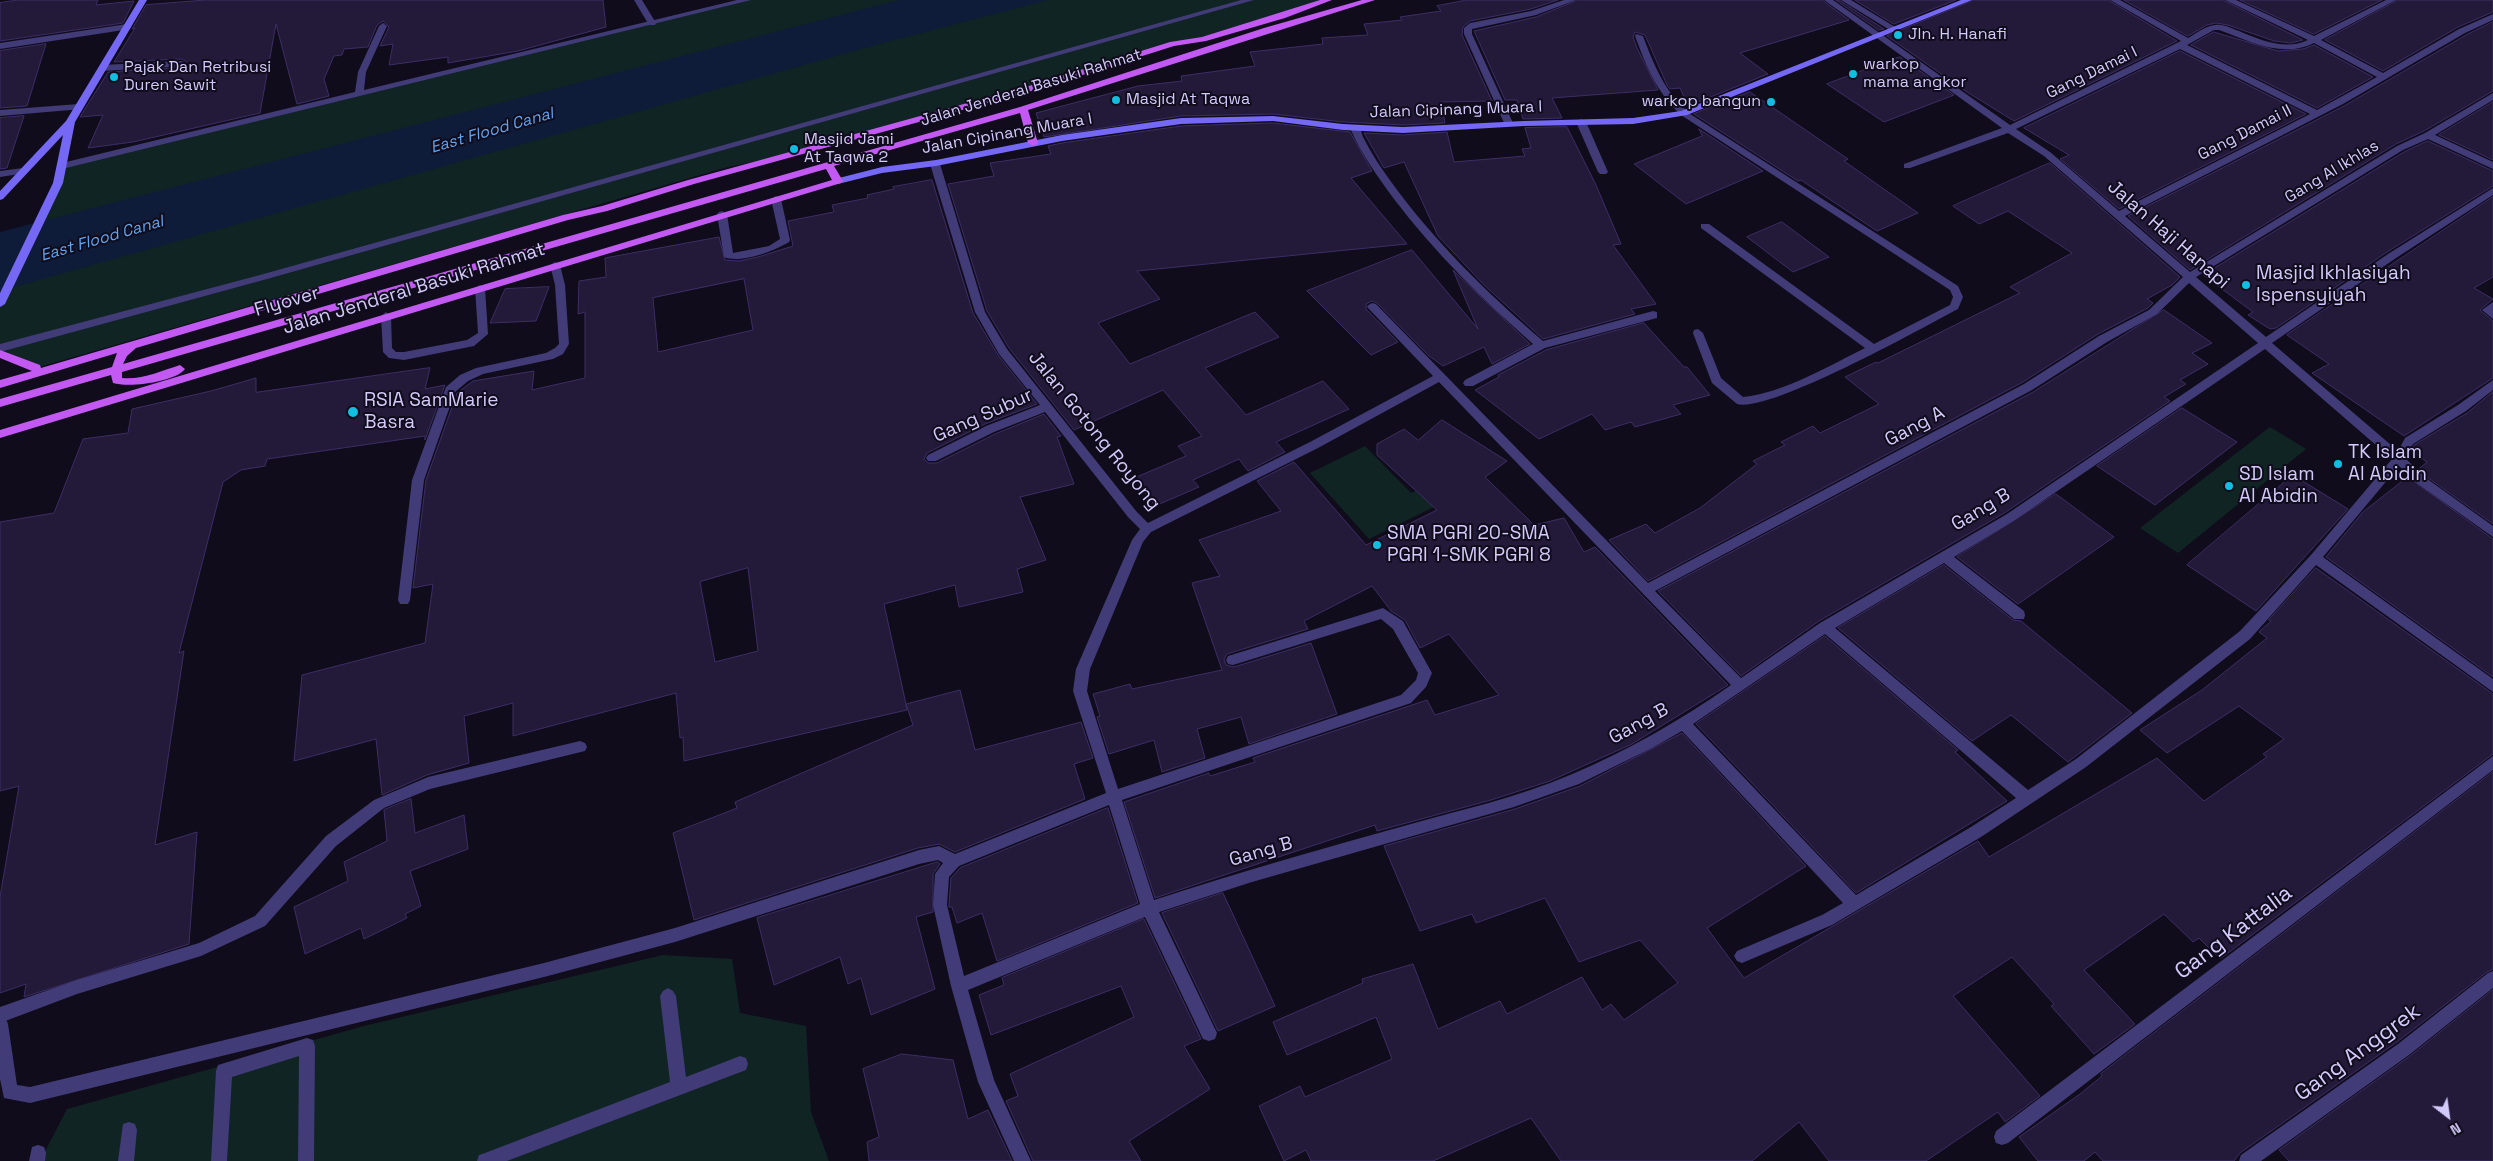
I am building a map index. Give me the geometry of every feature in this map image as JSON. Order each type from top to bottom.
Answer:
[{"type":"main road","name":"Jalan Jenderal Basuki Rahmat","points":[[691,182],[1032,88],[1173,44],[1203,39],[1282,16],[1328,0]]},
{"type":"main road","name":"Jalan Jenderal Basuki Rahmat","points":[[699,201],[1023,110],[1267,30],[1371,0]]},
{"type":"main road","points":[[1023,110],[1033,143]]},
{"type":"main road","name":"Jalan Jenderal Basuki Rahmat","points":[[0,378],[728,167],[809,151]]},
{"type":"main road","points":[[828,164],[838,181]]},
{"type":"main road","name":"Jalan Jenderal Basuki Rahmat","points":[[0,434],[722,214],[838,181]]},
{"type":"main road","name":"Flyover","points":[[0,384],[557,219],[604,209],[691,182]]},
{"type":"main road","name":"Flyover","points":[[0,403],[699,201]]},
{"type":"main road","points":[[151,335],[124,351],[116,362],[117,380],[132,382],[229,355],[283,347]]},
{"type":"main road","points":[[0,354],[36,368]]},
{"type":"street","points":[[0,197],[70,122],[143,0]]},
{"type":"street","points":[[638,0],[652,23]]},
{"type":"street","points":[[62,166],[747,0]]},
{"type":"street","points":[[0,348],[264,277],[1250,0]]},
{"type":"street","points":[[1508,123],[1468,34],[1468,28],[1474,25],[1533,14],[1572,0]]},
{"type":"street","name":"Jalan Haji Hanapi","points":[[1828,0],[2047,154],[2120,215],[2264,344],[2399,459],[2422,481],[2493,532]]},
{"type":"street","points":[[1845,0],[1896,30]]},
{"type":"street","name":"Jalan Cipinang Muara I","points":[[838,181],[888,168],[935,164],[1033,143],[1140,126],[1206,118],[1264,118],[1355,128],[1428,129],[1508,123],[1631,123],[1658,120],[1684,114],[1968,0]]},
{"type":"street","points":[[2114,0],[2183,43],[2316,113]]},
{"type":"street","points":[[2229,0],[2315,40],[2384,77]]},
{"type":"street","name":"Gang Damai I","points":[[1907,166],[2009,129],[2215,27],[2268,45],[2287,48],[2302,46],[2392,0]]},
{"type":"street","name":"Gang Damai II","points":[[2120,215],[2384,77],[2462,31],[2493,17]]},
{"type":"street","points":[[359,94],[362,72],[383,26]]},
{"type":"street","points":[[0,46],[127,27]]},
{"type":"street","points":[[1639,36],[1656,81],[1673,104],[1684,114],[1954,288],[1958,298],[1954,307],[1874,349],[1786,389],[1755,400],[1741,401],[1716,380],[1698,333]]},
{"type":"street","points":[[102,68],[181,64]]},
{"type":"street","name":"Gang Al Ikhlas","points":[[2189,277],[2400,148],[2428,135],[2493,96]]},
{"type":"street","points":[[0,113],[78,107]]},
{"type":"street","points":[[0,304],[58,183],[70,122]]},
{"type":"street","points":[[1581,122],[1603,172]]},
{"type":"street","points":[[1355,128],[1362,147],[1402,203],[1454,264],[1541,345]]},
{"type":"street","points":[[2428,135],[2493,166]]},
{"type":"street","name":"Jalan Gotong Royong","points":[[935,164],[980,312],[1003,351],[1132,514],[1147,529],[1138,540],[1083,668],[1080,691],[1115,796],[1149,908],[1209,1033]]},
{"type":"street","points":[[0,174],[23,171]]},
{"type":"street","name":"Gang B","points":[[958,986],[1149,908],[1252,875],[1514,801],[1574,780],[1646,744],[1683,723],[1825,627],[2011,516],[2392,256],[2493,191]]},
{"type":"street","points":[[722,214],[728,255],[733,257],[772,248],[785,240],[776,199]]},
{"type":"street","points":[[1705,226],[1874,349]]},
{"type":"street","points":[[404,600],[418,480],[450,390],[464,378],[480,371],[549,356],[559,351],[564,344],[560,285],[555,265]]},
{"type":"street","name":"Gang A","points":[[1646,590],[2028,387],[2103,339],[2153,312],[2189,277]]},
{"type":"street","points":[[386,316],[387,349],[393,355],[404,356],[470,343],[482,334],[480,288]]},
{"type":"street","points":[[2493,305],[2487,310],[2493,315]]},
{"type":"street","points":[[1372,306],[1740,685]]},
{"type":"street","points":[[1469,383],[1541,345],[1653,315]]},
{"type":"street","points":[[1147,529],[1314,445],[1440,377]]},
{"type":"street","points":[[1742,956],[1827,920],[2028,798],[2080,763],[2244,635],[2314,558],[2399,459],[2409,441],[2462,408],[2493,384]]},
{"type":"street","name":"Gang Subur","points":[[932,458],[990,429],[1048,406]]},
{"type":"street","points":[[1944,556],[2019,615]]},
{"type":"street","points":[[2314,558],[2493,686]]},
{"type":"street","points":[[1023,1161],[986,1082],[958,986],[940,905],[942,874],[954,861],[1115,796],[1406,700],[1421,684],[1425,673],[1398,625],[1383,613],[1233,660]]},
{"type":"street","points":[[1825,627],[2028,798]]},
{"type":"street","points":[[1683,723],[1854,904]]},
{"type":"street","points":[[0,1015],[77,987],[201,950],[260,921],[331,841],[379,804],[428,783],[580,747]]},
{"type":"street","name":"Gang Kattalia","points":[[2002,1137],[2493,762]]},
{"type":"street","points":[[0,1024],[10,1092],[30,1095],[535,972],[675,935],[919,857],[939,853],[954,861]]},
{"type":"street","name":"Gang Anggrek","points":[[2247,1161],[2369,1076],[2468,1000],[2493,978]]},
{"type":"street","points":[[668,996],[679,1087]]},
{"type":"street","points":[[219,1161],[224,1071],[307,1046],[306,1161]]},
{"type":"street","points":[[485,1161],[740,1064]]},
{"type":"street","points":[[126,1161],[129,1130]]},
{"type":"green space","points":[[747,0],[1328,0],[1203,39],[1173,44],[809,151],[728,167],[36,368],[0,353],[0,301],[62,166]]},
{"type":"green space","points":[[2270,427],[2306,449],[2178,553],[2140,528]]},
{"type":"green space","points":[[1365,446],[1411,493],[1427,486],[1442,503],[1369,539],[1310,473]]},
{"type":"green space","points":[[663,955],[732,959],[740,1013],[806,1026],[811,1112],[829,1161],[40,1161],[67,1109],[364,1026]]},
{"type":"water","name":"East Flood Canal","points":[[899,0],[1048,0],[868,47],[0,291],[0,232]]},
{"type":"building","points":[[18,0],[98,0],[96,5],[134,1],[123,23],[0,41],[0,3]]},
{"type":"building","points":[[206,0],[603,0],[606,27],[518,51],[448,63],[448,57],[389,65],[393,44],[380,46],[389,27],[383,21],[377,25],[368,47],[344,49],[342,55],[334,56],[324,79],[329,96],[297,104],[276,24],[260,113],[133,142],[88,148],[103,115],[80,117],[108,72],[185,67],[186,61],[181,59],[114,62],[135,28],[132,29],[146,5]]},
{"type":"building","points":[[1467,0],[1558,0],[1531,9],[1470,21],[1463,27],[1462,35],[1492,101],[1441,102],[1445,123],[1403,125],[1343,122],[1273,114],[1181,116],[1044,137],[1036,113],[1138,86],[1182,81],[1181,76],[1255,66],[1250,52],[1323,44],[1322,38],[1368,35],[1364,24],[1402,20],[1400,17],[1441,11],[1437,6]]},
{"type":"building","points":[[1578,0],[1822,0],[1849,20],[1740,53],[1768,74],[1688,106],[1680,88],[1670,89],[1667,85],[1645,35],[1635,32],[1633,37],[1637,48],[1658,90],[1552,98],[1562,118],[1523,119],[1517,100],[1505,100],[1474,31],[1536,17]]},
{"type":"building","points":[[1836,0],[1839,0],[1884,29],[1879,30]]},
{"type":"building","points":[[1855,0],[1956,0],[1894,24]]},
{"type":"building","points":[[1974,0],[2108,0],[2177,41],[2014,121],[1967,92],[1887,36]]},
{"type":"building","points":[[2124,0],[2223,0],[2303,40],[2291,43],[2274,41],[2228,25],[2216,23],[2207,25],[2188,36]]},
{"type":"building","points":[[2240,0],[2382,0],[2314,34]]},
{"type":"building","points":[[2398,0],[2493,0],[2493,12],[2458,27],[2383,71],[2325,40]]},
{"type":"building","points":[[2493,22],[2493,91],[2424,131],[2396,144],[2190,270],[2128,216],[2344,106],[2466,35]]},
{"type":"building","points":[[2214,32],[2278,51],[2303,49],[2314,45],[2373,77],[2317,108],[2191,45]]},
{"type":"building","points":[[46,44],[27,106],[0,108],[0,51]]},
{"type":"building","points":[[2180,51],[2306,114],[2119,209],[2060,159],[2069,155],[2024,128]]},
{"type":"building","points":[[1900,57],[1954,95],[1884,122],[1827,84]]},
{"type":"building","points":[[1750,92],[1848,159],[1844,161],[1918,213],[1877,231],[1801,180],[1798,181],[1694,114]]},
{"type":"building","points":[[2493,102],[2493,160],[2439,135]]},
{"type":"building","points":[[24,116],[7,168],[0,169],[0,118]]},
{"type":"building","points":[[1273,123],[1350,132],[1372,171],[1351,178],[1407,244],[1137,271],[1160,299],[1098,323],[1130,364],[1255,312],[1279,337],[1205,368],[1246,415],[1323,381],[1349,409],[1276,442],[1285,452],[1248,471],[1239,459],[1193,480],[1199,487],[1155,506],[1134,478],[1186,456],[1178,446],[1202,436],[1163,390],[1074,430],[1009,348],[987,311],[948,184],[994,176],[990,163],[1051,154],[1048,146],[1062,143],[1181,126]]},
{"type":"building","points":[[1567,127],[1596,185],[1621,244],[1613,245],[1656,304],[1631,309],[1635,314],[1543,339],[1483,284],[1438,236],[1404,162],[1384,168],[1364,133],[1403,135],[1447,132],[1454,162],[1525,156],[1522,149],[1531,148],[1525,128]]},
{"type":"building","points":[[1699,129],[1763,171],[1686,204],[1634,164],[1702,136]]},
{"type":"building","points":[[2428,141],[2493,171],[2493,186],[2387,252],[2276,328],[2270,329],[2248,315],[2253,312],[2203,275],[2404,152]]},
{"type":"building","points":[[2050,163],[2180,277],[2172,285],[2147,299],[2153,303],[2148,308],[2098,334],[2023,382],[1648,581],[1609,540],[1646,524],[1655,533],[1700,508],[1757,464],[1753,461],[1785,445],[1781,442],[1813,426],[1820,433],[1879,404],[1845,377],[1876,362],[1878,363],[2020,293],[2010,287],[2072,253],[2008,211],[1979,224],[1953,206]]},
{"type":"building","points":[[932,180],[973,313],[998,355],[1037,404],[985,424],[927,453],[924,459],[928,463],[937,463],[995,434],[1044,414],[1061,436],[1057,437],[1074,484],[1020,497],[1046,560],[1017,569],[1023,592],[959,607],[955,585],[884,604],[907,710],[684,761],[683,737],[680,738],[676,693],[513,736],[513,703],[464,716],[469,763],[427,775],[382,795],[376,739],[294,761],[302,675],[425,643],[433,584],[413,588],[426,480],[457,393],[473,381],[534,371],[532,390],[585,378],[585,312],[578,314],[579,281],[606,277],[605,258],[719,237],[725,260],[739,261],[758,257],[793,246],[788,221],[834,212],[832,205],[868,198],[867,195],[894,189],[893,187]],"holes":[[[744,279],[753,330],[658,352],[653,298]],[[748,568],[758,651],[715,662],[700,582]]]},
{"type":"building","points":[[2493,197],[2493,277],[2474,288],[2493,299],[2480,310],[2493,321],[2493,378],[2404,436],[2312,373],[2329,364],[2287,335]]},
{"type":"building","points":[[1782,222],[1829,257],[1793,272],[1747,237]]},
{"type":"building","points":[[1412,250],[1478,329],[1453,270],[1530,344],[1492,364],[1484,347],[1443,366],[1429,356],[1377,303],[1372,301],[1366,304],[1366,309],[1398,342],[1371,355],[1307,291]]},
{"type":"building","points":[[549,287],[536,321],[490,323],[505,289]]},
{"type":"building","points":[[2164,310],[2212,343],[2192,353],[2208,364],[2180,380],[2186,384],[2164,397],[2170,401],[2006,512],[1819,621],[1741,676],[1658,591],[2033,392]]},
{"type":"building","points":[[1644,323],[1684,367],[1687,367],[1710,395],[1673,405],[1681,414],[1635,427],[1631,422],[1605,430],[1592,414],[1539,439],[1475,390],[1499,377],[1498,375],[1546,350]]},
{"type":"building","points":[[430,368],[425,389],[445,385],[425,440],[425,436],[267,459],[265,466],[241,470],[223,482],[179,653],[184,651],[155,845],[197,832],[189,944],[24,997],[26,984],[0,993],[0,897],[19,786],[0,791],[0,522],[54,513],[83,439],[128,433],[132,409],[211,391],[256,378],[256,392]]},
{"type":"building","points":[[2493,392],[2493,524],[2427,477],[2419,469],[2427,462],[2411,451],[2414,445],[2467,413]]},
{"type":"building","points":[[2182,408],[2237,442],[2155,505],[2097,466]]},
{"type":"building","points":[[1442,420],[1507,461],[1485,477],[1534,525],[1564,518],[1584,552],[1595,547],[1728,685],[1632,744],[1550,781],[1491,800],[1377,831],[1375,825],[1155,898],[1124,802],[1209,773],[1210,776],[1255,762],[1253,758],[1427,700],[1435,715],[1499,695],[1449,634],[1420,648],[1405,620],[1391,611],[1372,586],[1304,621],[1308,629],[1227,654],[1224,659],[1226,665],[1234,667],[1311,643],[1337,714],[1249,744],[1241,717],[1197,729],[1205,758],[1162,772],[1154,740],[1109,754],[1097,717],[1100,716],[1093,694],[1130,684],[1132,689],[1222,670],[1192,583],[1220,576],[1199,540],[1281,511],[1257,481],[1294,462],[1366,545],[1437,510],[1377,455],[1377,444],[1404,429],[1418,440]]},
{"type":"building","points":[[2293,475],[2348,509],[2256,611],[2187,565]]},
{"type":"building","points":[[2408,477],[2493,539],[2493,677],[2326,557],[2363,512]]},
{"type":"building","points":[[2056,494],[2114,537],[2018,604],[1957,557]]},
{"type":"building","points":[[1944,565],[2013,620],[2021,621],[2132,713],[2068,762],[2011,715],[1972,741],[1838,628]]},
{"type":"building","points":[[2316,568],[2493,694],[2493,754],[2220,959],[2199,938],[2193,942],[2164,914],[2084,970],[2135,1024],[2094,1054],[2051,1006],[2054,1004],[2012,957],[1953,996],[2040,1096],[2005,1122],[1998,1112],[1926,1161],[1829,1161],[1799,1122],[1752,1161],[1561,1161],[1531,1118],[1433,1161],[1311,1161],[1306,1150],[1284,1161],[1259,1106],[1300,1086],[1305,1097],[1392,1059],[1376,1017],[1287,1055],[1273,1022],[1363,983],[1362,979],[1413,964],[1438,1029],[1500,1001],[1507,1014],[1582,977],[1602,1010],[1611,1004],[1624,1020],[1678,983],[1640,940],[1579,962],[1545,898],[1476,923],[1472,914],[1420,931],[1384,846],[1515,809],[1580,786],[1682,733],[1806,866],[1707,928],[1744,978],[1978,841],[1989,857],[2157,758],[2204,801],[2267,757],[2263,754],[2284,739],[2239,706],[2167,753],[2140,730],[2202,690],[2267,638],[2259,632],[2271,621],[2269,620]]},
{"type":"building","points":[[1825,636],[1958,750],[1955,752],[2007,801],[1856,893],[1696,724]]},
{"type":"building","points":[[960,690],[975,750],[1081,722],[1093,758],[1074,764],[1085,799],[955,852],[939,844],[918,848],[694,920],[673,833],[737,808],[735,802],[913,725],[906,704]]},
{"type":"building","points":[[2493,772],[2493,969],[2397,1042],[2240,1153],[2234,1161],[2103,1161],[2095,1152],[2084,1161],[2038,1161],[2019,1137],[2080,1094],[2102,1076],[2101,1074]]},
{"type":"building","points":[[411,799],[415,833],[464,815],[468,849],[410,871],[421,906],[405,914],[407,918],[364,939],[361,928],[305,954],[294,907],[348,881],[344,862],[387,841],[384,810]]},
{"type":"building","points":[[1108,808],[1138,903],[997,961],[982,913],[957,923],[952,907],[949,907],[949,905],[951,878],[960,868]]},
{"type":"building","points":[[938,862],[940,864],[933,874],[933,912],[916,917],[935,989],[871,1015],[861,978],[848,984],[840,957],[774,985],[757,918]]},
{"type":"building","points":[[1223,893],[1275,1006],[1218,1031],[1162,913]]},
{"type":"building","points":[[1144,919],[1201,1039],[1184,1046],[1210,1089],[1129,1141],[1141,1161],[1033,1161],[1006,1101],[1018,1096],[1010,1074],[1134,1017],[1121,986],[991,1035],[979,995],[1004,985],[1002,978]]},
{"type":"building","points":[[2493,990],[2493,1161],[2289,1161],[2279,1150],[2410,1056]]},
{"type":"building","points":[[902,1054],[953,1060],[968,1119],[988,1110],[1012,1161],[869,1161],[867,1142],[879,1137],[863,1069]]},
{"type":"place","name":"Jln. H. Hanafi","points":[[1898,35]]},
{"type":"place","name":"warkop mama angkor","points":[[1853,74]]},
{"type":"place","name":"Pajak Dan Retribusi Duren Sawit","points":[[114,77]]},
{"type":"place","name":"Masjid At Taqwa","points":[[1116,100]]},
{"type":"place","name":"warkop bangun","points":[[1771,102]]},
{"type":"place","name":"Masjid Jami At Taqwa 2","points":[[794,149]]},
{"type":"place","name":"Masjid Ikhlasiyah Ispensyiyah","points":[[2246,285]]},
{"type":"place","name":"RSIA SamMarie Basra","points":[[353,412]]},
{"type":"place","name":"TK Islam Al Abidin","points":[[2338,464]]},
{"type":"place","name":"SD Islam Al Abidin","points":[[2229,486]]},
{"type":"place","name":"SMA PGRI 20-SMA PGRI 1-SMK PGRI 8","points":[[1377,545]]}]
